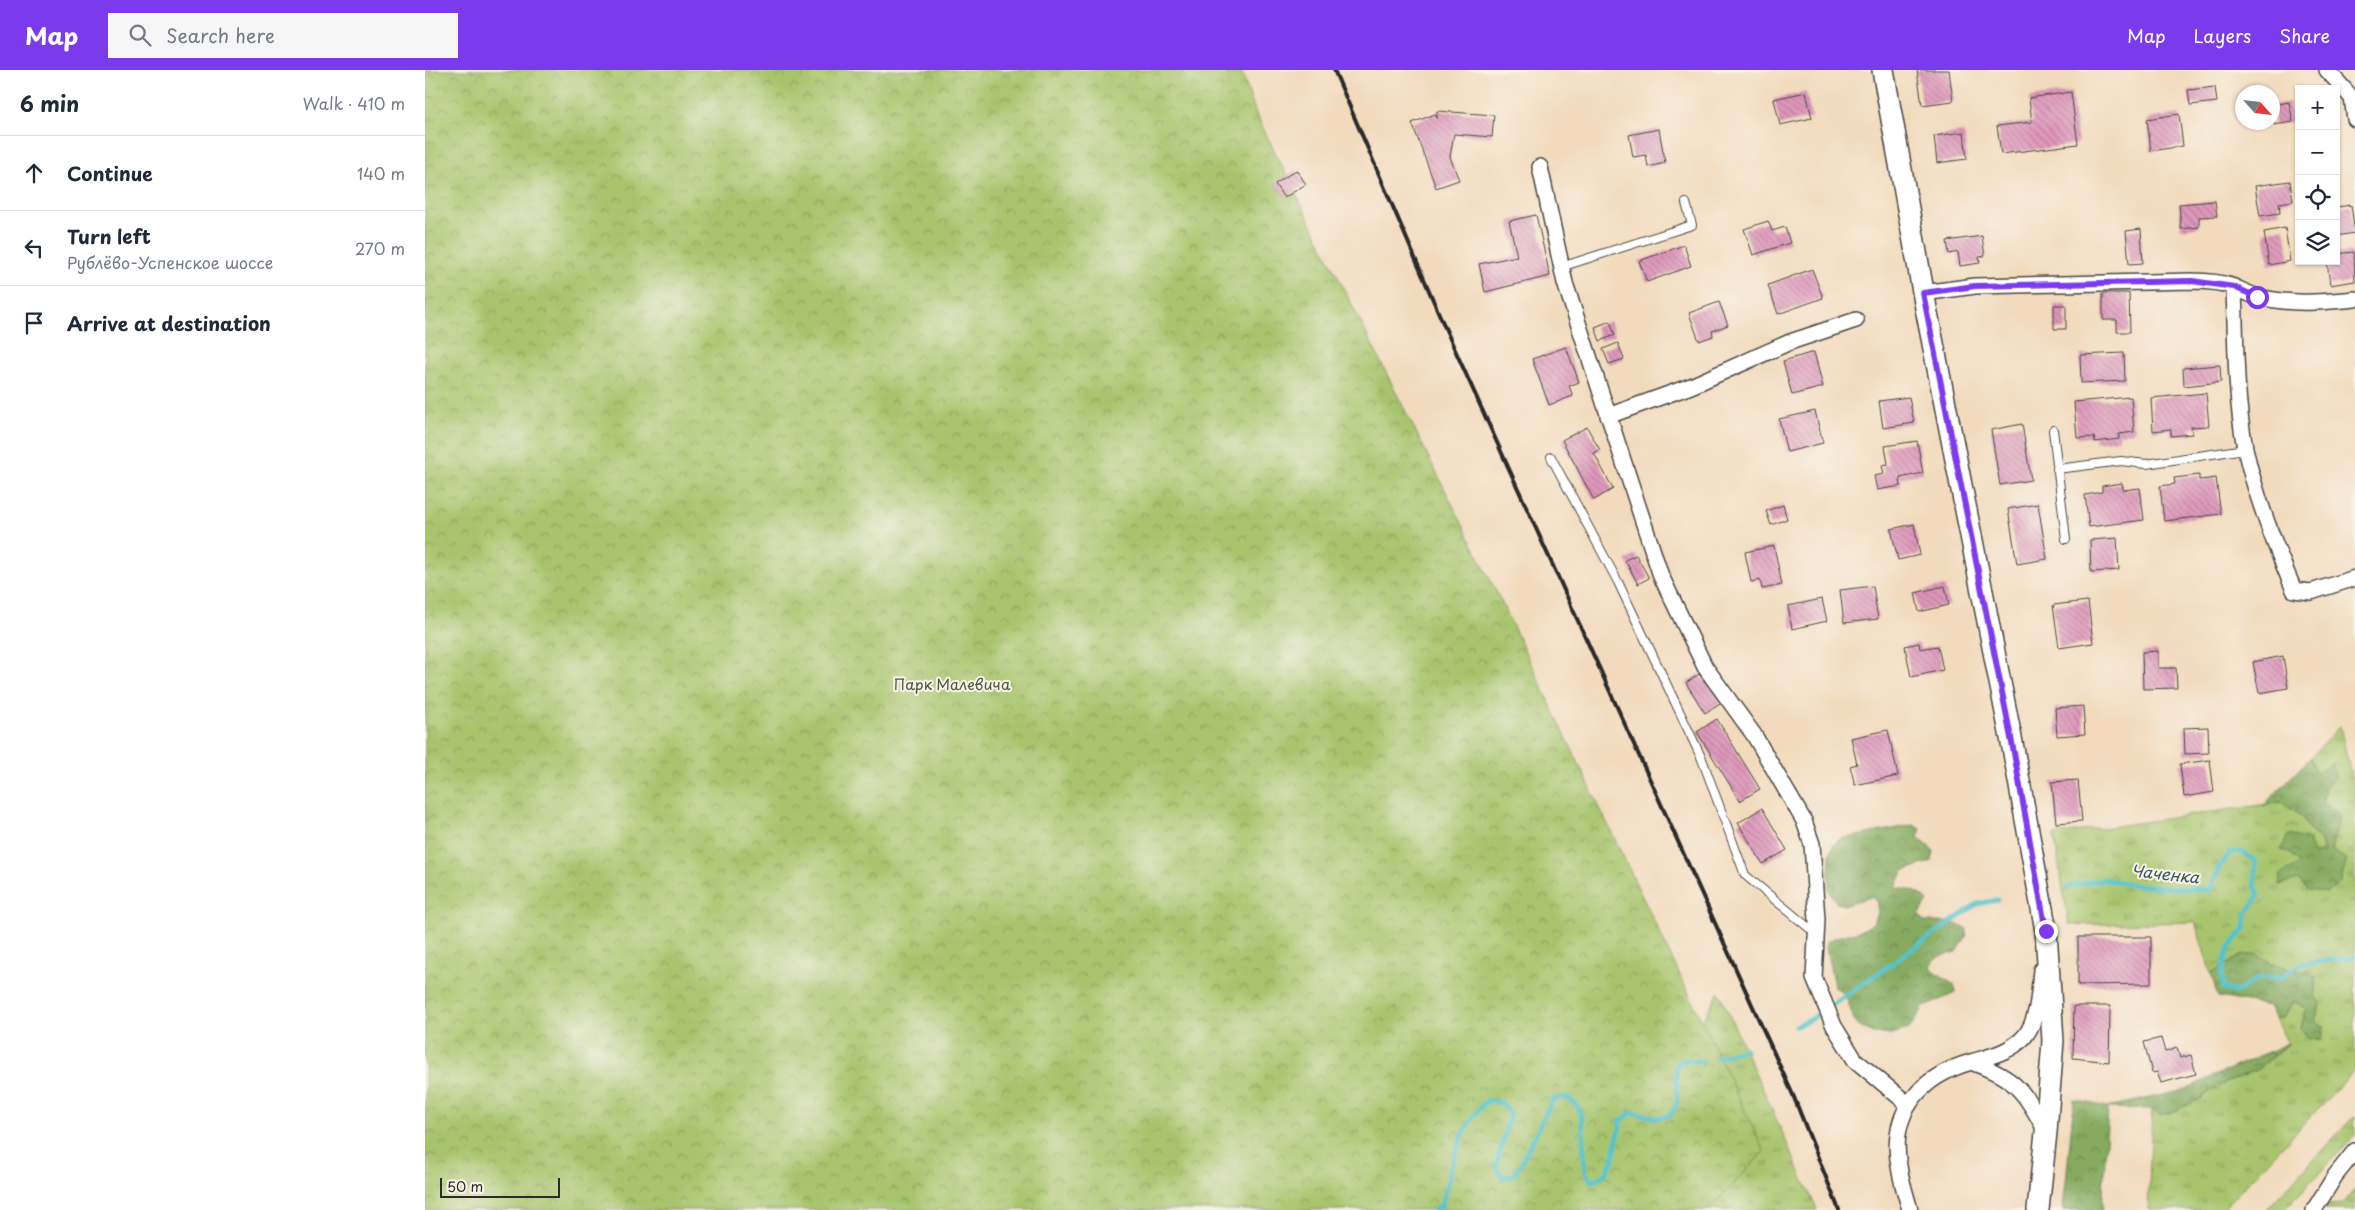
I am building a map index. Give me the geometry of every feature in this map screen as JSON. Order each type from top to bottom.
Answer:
[{"type":"main road","points":[[1883,70],[1923,293],[2017,772],[2046,931],[2053,1040],[2047,1132],[2038,1210]]},
{"type":"street","points":[[2327,70],[2354,98],[2355,119]]},
{"type":"street","points":[[1540,167],[1561,267],[1661,576],[1705,668],[1755,735],[1803,821],[1812,844],[1815,867],[1814,978],[1834,1026],[1855,1060],[1909,1106]]},
{"type":"street","points":[[1923,293],[1975,286],[2192,281],[2234,287],[2257,297],[2298,303],[2355,299]]},
{"type":"street","points":[[2234,287],[2238,400],[2245,449],[2281,562],[2294,590],[2311,592],[2355,578]]},
{"type":"street","points":[[1608,416],[1691,386],[1790,342],[1856,320]]},
{"type":"street","points":[[1910,1210],[1898,1164],[1899,1132],[1909,1106],[1919,1089],[1933,1077],[1971,1062],[1995,1056],[2007,1050],[2026,1034],[2033,1021],[2037,1004],[2046,931]]},
{"type":"street","points":[[1971,1062],[2002,1074],[2015,1084],[2028,1098],[2047,1132]]},
{"type":"street","points":[[2313,1209],[2335,1176],[2355,1151]]},
{"type":"street","points":[[2041,1182],[2044,1210]]},
{"type":"lane","points":[[1561,267],[1692,225],[1686,203]]},
{"type":"lane","points":[[2053,430],[2065,539]]},
{"type":"lane","points":[[2057,469],[2121,461],[2146,464],[2245,449]]},
{"type":"lane","points":[[1551,457],[1618,582],[1702,759],[1745,875],[1815,933]]},
{"type":"green space","name":"Парк Малевича","points":[[425,70],[1241,70],[1256,114],[1499,597],[1764,1151],[1709,1210],[425,1210]]},
{"type":"green space","points":[[2340,726],[2355,793],[2355,1070],[2222,1210],[2148,1210],[2152,1109],[2198,1100],[2218,1086],[2257,1070],[2288,1044],[2275,1018],[2283,1018],[2294,1001],[2306,1009],[2301,1028],[2308,1038],[2320,1004],[2315,996],[2315,976],[2310,971],[2299,972],[2275,965],[2256,954],[2240,957],[2211,974],[2195,922],[2069,925],[2054,835],[2281,802],[2302,817],[2309,830],[2320,839],[2324,853],[2290,853],[2300,864],[2281,875],[2279,885],[2298,880],[2309,890],[2331,851],[2340,815],[2322,803],[2333,763],[2316,773],[2310,758]]},
{"type":"green space","points":[[2310,758],[2316,773],[2333,762],[2335,777],[2325,787],[2322,803],[2340,814],[2331,850],[2347,860],[2340,882],[2327,893],[2309,890],[2298,880],[2279,885],[2281,875],[2299,864],[2290,853],[2281,850],[2288,835],[2308,840],[2313,854],[2324,852],[2320,839],[2309,830],[2302,817],[2281,802],[2263,806]]},
{"type":"green space","points":[[1913,825],[1921,829],[1918,837],[1934,851],[1932,861],[1903,871],[1896,888],[1910,890],[1928,901],[1919,915],[1924,922],[1951,922],[1967,929],[1966,937],[1957,952],[1937,958],[1930,968],[1954,985],[1955,993],[1924,1007],[1909,1029],[1892,1034],[1875,1034],[1860,1027],[1854,1020],[1846,996],[1834,986],[1825,943],[1868,927],[1878,913],[1878,902],[1871,897],[1846,905],[1837,903],[1828,889],[1830,854],[1833,846],[1840,839]]},
{"type":"green space","points":[[2256,954],[2282,967],[2296,971],[2310,971],[2315,976],[2315,996],[2320,1004],[2315,1021],[2324,1026],[2322,1040],[2308,1038],[2301,1028],[2306,1009],[2294,1001],[2283,1018],[2275,1018],[2269,1006],[2218,997],[2211,974],[2240,956]]},
{"type":"green space","points":[[1719,992],[1817,1210],[1522,1210],[1698,1028]]},
{"type":"green space","points":[[2288,1043],[2257,1070],[2218,1086],[2198,1100],[2173,1112],[2160,1115],[2151,1109],[2108,1108],[2102,1210],[2063,1210],[2074,1100],[2108,1107],[2181,1091]]},
{"type":"green space","points":[[2355,1115],[2355,1136],[2284,1210],[2266,1210]]},
{"type":"green space","points":[[2355,1189],[2355,1210],[2324,1210],[2326,1205],[2343,1204]]},
{"type":"building","points":[[1917,70],[1949,70],[1953,101],[1922,105]]},
{"type":"building","points":[[2215,87],[2217,102],[2190,105],[2188,90]]},
{"type":"building","points":[[1806,92],[1812,118],[1780,125],[1774,99]]},
{"type":"building","points":[[2071,92],[2078,144],[2001,154],[1997,126],[2032,122],[2029,98]]},
{"type":"building","points":[[2289,102],[2293,122],[2280,124],[2280,104]]},
{"type":"building","points":[[1437,111],[1494,115],[1492,137],[1454,134],[1450,157],[1459,180],[1436,188],[1412,123],[1435,114],[1437,119]]},
{"type":"building","points":[[2179,114],[2183,146],[2151,151],[2147,119]]},
{"type":"building","points":[[1659,129],[1665,163],[1648,167],[1646,155],[1633,157],[1629,135]]},
{"type":"building","points":[[1964,132],[1967,159],[1937,163],[1934,136]]},
{"type":"building","points":[[1296,170],[1306,184],[1284,198],[1275,184]]},
{"type":"building","points":[[2290,181],[2293,201],[2279,203],[2280,213],[2260,216],[2255,186]]},
{"type":"building","points":[[2215,201],[2217,216],[2199,217],[2199,227],[2181,229],[2179,204]]},
{"type":"building","points":[[2351,205],[2355,233],[2340,235],[2340,207]]},
{"type":"building","points":[[1536,215],[1550,276],[1485,292],[1479,264],[1517,256],[1509,221]]},
{"type":"building","points":[[1768,221],[1772,231],[1785,227],[1790,243],[1753,255],[1744,229]]},
{"type":"building","points":[[2285,228],[2290,261],[2269,265],[2264,232]]},
{"type":"building","points":[[2141,229],[2143,263],[2129,264],[2126,231]]},
{"type":"building","points":[[1982,236],[1985,256],[1979,257],[1980,263],[1960,266],[1958,252],[1949,254],[1947,241]]},
{"type":"building","points":[[1684,245],[1691,266],[1647,282],[1639,261]]},
{"type":"building","points":[[2354,252],[2355,281],[2330,285],[2328,265],[2340,265],[2340,254]]},
{"type":"building","points":[[1812,269],[1823,298],[1778,314],[1768,285]]},
{"type":"building","points":[[2103,293],[2129,293],[2130,332],[2117,332],[2117,320],[2103,320]]},
{"type":"building","points":[[1719,302],[1728,325],[1712,331],[1713,336],[1699,341],[1689,313]]},
{"type":"building","points":[[2054,305],[2066,305],[2066,329],[2054,329]]},
{"type":"building","points":[[1610,321],[1615,335],[1600,341],[1595,327]]},
{"type":"building","points":[[1618,343],[1624,359],[1609,364],[1603,349]]},
{"type":"building","points":[[1566,347],[1579,382],[1569,386],[1573,396],[1549,405],[1532,359]]},
{"type":"building","points":[[1814,352],[1823,387],[1792,395],[1783,361]]},
{"type":"building","points":[[2124,353],[2125,381],[2081,383],[2080,355]]},
{"type":"building","points":[[2220,365],[2221,382],[2184,386],[2183,368]]},
{"type":"building","points":[[2206,393],[2209,426],[2191,427],[2192,434],[2171,436],[2171,429],[2153,431],[2151,398]]},
{"type":"building","points":[[1909,397],[1914,423],[1883,428],[1879,401]]},
{"type":"building","points":[[2131,397],[2134,432],[2119,434],[2119,439],[2095,442],[2094,437],[2077,438],[2074,402]]},
{"type":"building","points":[[1815,411],[1823,443],[1787,452],[1779,419]]},
{"type":"building","points":[[2022,424],[2031,480],[2000,485],[1991,430]]},
{"type":"building","points":[[1587,427],[1600,450],[1594,453],[1613,489],[1594,500],[1562,440]]},
{"type":"building","points":[[1917,441],[1923,473],[1900,478],[1901,486],[1877,490],[1874,476],[1884,474],[1882,465],[1888,464],[1885,446]]},
{"type":"building","points":[[2199,475],[2199,480],[2216,478],[2221,514],[2164,521],[2160,486],[2175,484],[2174,478]]},
{"type":"building","points":[[2122,483],[2123,490],[2140,488],[2144,520],[2089,527],[2085,495],[2102,492],[2102,486]]},
{"type":"building","points":[[2038,504],[2047,559],[2017,564],[2008,509]]},
{"type":"building","points":[[1783,505],[1787,519],[1771,525],[1766,511]]},
{"type":"building","points":[[1914,524],[1920,555],[1898,560],[1891,529]]},
{"type":"building","points":[[2117,538],[2119,570],[2091,572],[2090,540]]},
{"type":"building","points":[[1774,546],[1782,585],[1762,589],[1760,580],[1751,582],[1745,552]]},
{"type":"building","points":[[1636,555],[1649,578],[1638,584],[1625,560]]},
{"type":"building","points":[[1873,586],[1878,619],[1844,623],[1840,590]]},
{"type":"building","points":[[1945,586],[1949,605],[1919,612],[1915,593]]},
{"type":"building","points":[[1822,599],[1827,621],[1792,629],[1788,606]]},
{"type":"building","points":[[2088,601],[2093,643],[2059,648],[2053,605]]},
{"type":"building","points":[[1919,643],[1920,649],[1938,646],[1943,670],[1911,677],[1905,646]]},
{"type":"building","points":[[2158,651],[2158,668],[2176,668],[2177,688],[2143,689],[2142,652]]},
{"type":"building","points":[[2283,656],[2288,688],[2259,693],[2253,662]]},
{"type":"building","points":[[1699,674],[1705,682],[1709,679],[1723,701],[1705,713],[1686,683]]},
{"type":"building","points":[[2083,706],[2085,734],[2057,736],[2055,708]]},
{"type":"building","points":[[1717,719],[1760,789],[1740,801],[1697,732]]},
{"type":"building","points":[[2208,727],[2209,753],[2185,754],[2184,728]]},
{"type":"building","points":[[1888,730],[1898,776],[1855,785],[1850,766],[1857,764],[1851,738]]},
{"type":"building","points":[[2210,760],[2214,792],[2184,797],[2180,764]]},
{"type":"building","points":[[2078,780],[2082,821],[2056,823],[2052,782]]},
{"type":"building","points":[[1762,808],[1787,850],[1763,864],[1738,823]]},
{"type":"building","points":[[2078,937],[2151,937],[2151,984],[2078,985]]},
{"type":"building","points":[[2074,1006],[2110,1006],[2109,1062],[2073,1058]]},
{"type":"building","points":[[2161,1038],[2165,1052],[2177,1048],[2180,1058],[2191,1055],[2196,1074],[2161,1083],[2157,1072],[2152,1073],[2144,1042]]},
{"type":"waterway","name":"Чаченка","points":[[2068,887],[2103,879],[2135,885],[2210,890],[2220,866],[2230,852],[2242,852],[2255,861],[2255,886],[2259,895],[2246,915],[2245,929],[2228,949],[2221,976],[2224,989],[2237,992],[2259,978],[2282,977],[2301,964],[2355,957]]},
{"type":"waterway","name":"Чаченка","points":[[1796,1026],[1811,1019],[1841,999],[1977,904],[1997,900]]},
{"type":"waterway","name":"Чаченка","points":[[1717,1058],[1745,1049]]},
{"type":"waterway","name":"Чаченка","points":[[1434,1210],[1441,1206],[1452,1163],[1469,1122],[1488,1100],[1502,1103],[1510,1114],[1496,1166],[1503,1178],[1516,1173],[1553,1099],[1566,1097],[1577,1105],[1582,1119],[1585,1171],[1592,1182],[1606,1173],[1613,1160],[1621,1121],[1632,1112],[1657,1118],[1671,1115],[1677,1102],[1676,1066],[1684,1060],[1703,1061]]},
{"type":"railway","points":[[1334,70],[1446,330],[1793,1095],[1839,1210]]},
{"type":"route","points":[[2046,931],[2014,753],[1981,594],[1923,293],[1975,286],[2192,281],[2234,287],[2257,297]]}]
